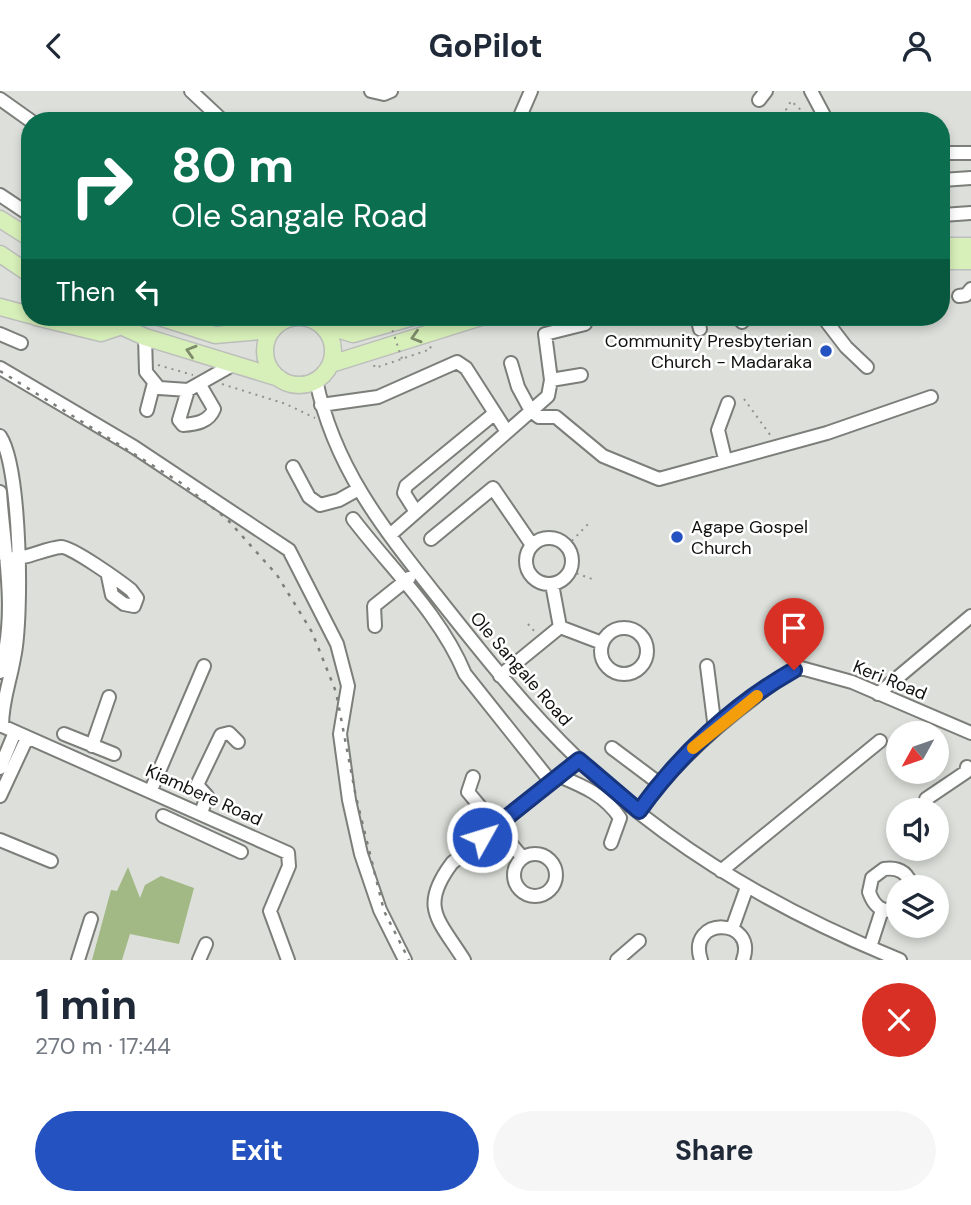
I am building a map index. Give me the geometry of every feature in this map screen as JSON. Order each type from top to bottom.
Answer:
[{"type":"main road","points":[[0,219],[21,232]]},
{"type":"main road","points":[[950,246],[971,246]]},
{"type":"main road","points":[[0,254],[21,268]]},
{"type":"main road","points":[[950,261],[971,261]]},
{"type":"main road","points":[[0,307],[21,313]]},
{"type":"main road","points":[[73,326],[101,333],[119,327],[298,385],[316,380],[331,364],[452,326]]},
{"type":"main road","points":[[200,326],[233,336],[268,326]]},
{"type":"main road","points":[[277,326],[265,350],[272,370],[279,378]]},
{"type":"main road","points":[[319,326],[332,341],[331,364]]},
{"type":"main road","points":[[332,326],[353,334],[381,326]]},
{"type":"street","points":[[191,91],[213,112]]},
{"type":"street","points":[[371,91],[384,94],[391,91]]},
{"type":"street","points":[[522,112],[531,91]]},
{"type":"street","points":[[811,91],[822,112]]},
{"type":"street","points":[[0,99],[21,114]]},
{"type":"street","points":[[950,151],[971,153]]},
{"type":"street","points":[[950,179],[971,177]]},
{"type":"street","points":[[0,195],[21,209]]},
{"type":"street","points":[[950,214],[971,213]]},
{"type":"street","points":[[959,296],[966,295],[971,289]]},
{"type":"street","points":[[390,535],[549,394],[551,380],[545,334],[577,326]]},
{"type":"street","points":[[831,326],[846,347],[867,367]]},
{"type":"street","points":[[0,334],[21,343]]},
{"type":"street","points":[[145,337],[146,372],[159,389],[199,385],[234,364]]},
{"type":"street","points":[[321,405],[378,397],[457,362],[466,368],[507,432]]},
{"type":"street","points":[[511,363],[518,387],[531,411],[539,417],[556,417],[603,456],[654,478],[663,478],[827,433],[931,397]]},
{"type":"street","points":[[0,368],[134,447],[289,550],[337,644],[348,687],[340,734],[349,800],[361,853],[380,910],[405,960]]},
{"type":"street","points":[[551,380],[581,375]]},
{"type":"street","name":"Ole Sangale Road","points":[[316,380],[326,420],[357,490],[500,676],[579,760],[639,811],[747,887],[900,960]]},
{"type":"street","points":[[147,410],[153,383]]},
{"type":"street","points":[[725,459],[718,430],[728,403]]},
{"type":"street","points":[[416,512],[404,493],[406,486],[495,413]]},
{"type":"street","points":[[0,436],[10,454],[4,488],[13,559],[15,657],[2,702],[1,726]]},
{"type":"street","points":[[293,467],[309,497],[320,505],[339,500],[357,490]]},
{"type":"street","points":[[431,539],[493,488],[532,545]]},
{"type":"street","points":[[354,519],[403,583],[423,603],[457,654],[465,674],[555,779],[593,791],[613,808],[620,818],[611,843]]},
{"type":"street","points":[[550,537],[567,545],[572,556],[570,571],[559,582],[552,584],[537,581],[527,569],[527,554],[532,545],[550,537]]},
{"type":"street","points":[[13,559],[61,547],[74,549],[108,576]]},
{"type":"street","points":[[0,672],[7,648],[13,559]]},
{"type":"street","points":[[374,626],[374,606],[417,571]]},
{"type":"street","points":[[552,584],[560,627]]},
{"type":"street","points":[[878,694],[971,616]]},
{"type":"street","points":[[500,676],[560,627]]},
{"type":"street","points":[[560,627],[602,643]]},
{"type":"street","points":[[151,790],[204,666]]},
{"type":"street","points":[[707,666],[715,729]]},
{"type":"street","name":"Keri Road","points":[[639,811],[660,784],[715,729],[775,682],[801,668],[852,683],[971,733]]},
{"type":"street","points":[[89,764],[109,697]]},
{"type":"street","name":"Kiambere Road","points":[[1,726],[151,790],[288,853],[290,857],[270,911],[288,960]]},
{"type":"street","points":[[201,813],[206,796],[197,785],[221,735],[229,733],[238,742]]},
{"type":"street","points":[[64,734],[114,754]]},
{"type":"street","points":[[0,768],[21,735]]},
{"type":"street","points":[[0,796],[21,735]]},
{"type":"street","points":[[722,871],[880,741]]},
{"type":"street","points":[[612,748],[660,784]]},
{"type":"street","points":[[464,960],[435,915],[434,891],[452,863],[579,760]]},
{"type":"street","points":[[928,798],[946,788],[966,772],[967,767]]},
{"type":"street","points":[[472,777],[468,792],[522,857]]},
{"type":"street","points":[[163,816],[241,852]]},
{"type":"street","points":[[228,845],[233,828]]},
{"type":"street","points":[[0,840],[51,860]]},
{"type":"street","points":[[886,910],[882,910],[871,899],[869,892],[872,878],[884,869],[899,870],[906,875]]},
{"type":"street","points":[[732,929],[747,887]]},
{"type":"street","points":[[870,947],[882,910]]},
{"type":"street","points":[[78,960],[91,919]]},
{"type":"street","points":[[701,960],[699,950],[704,935],[716,927],[732,929],[743,939],[743,960]]},
{"type":"street","points":[[617,960],[639,941]]},
{"type":"street","points":[[199,960],[206,944]]},
{"type":"path","points":[[788,112],[790,101],[803,112]]},
{"type":"path","points":[[390,326],[402,359]]},
{"type":"path","points":[[375,368],[431,349]]},
{"type":"path","points":[[145,362],[199,385],[326,420]]},
{"type":"path","points":[[744,399],[777,445]]},
{"type":"path","points":[[567,545],[590,522]]},
{"type":"path","points":[[570,571],[592,579]]},
{"type":"green space","points":[[128,867],[140,898],[145,885],[161,876],[194,888],[179,944],[130,934],[122,960],[92,960],[111,890],[117,891]]},
{"type":"railway","points":[[0,371],[181,483],[227,519],[277,575],[312,632],[336,692],[356,797],[384,911],[409,960]]},
{"type":"slow traffic","points":[[693,748],[757,696]]},
{"type":"place","name":"Community Presbyterian Church - Madaraka","points":[[826,351]]},
{"type":"place","name":"Agape Gospel Church","points":[[677,537]]},
{"type":"route","points":[[482,837],[579,760],[639,811],[686,754],[728,717],[794,670]]}]
